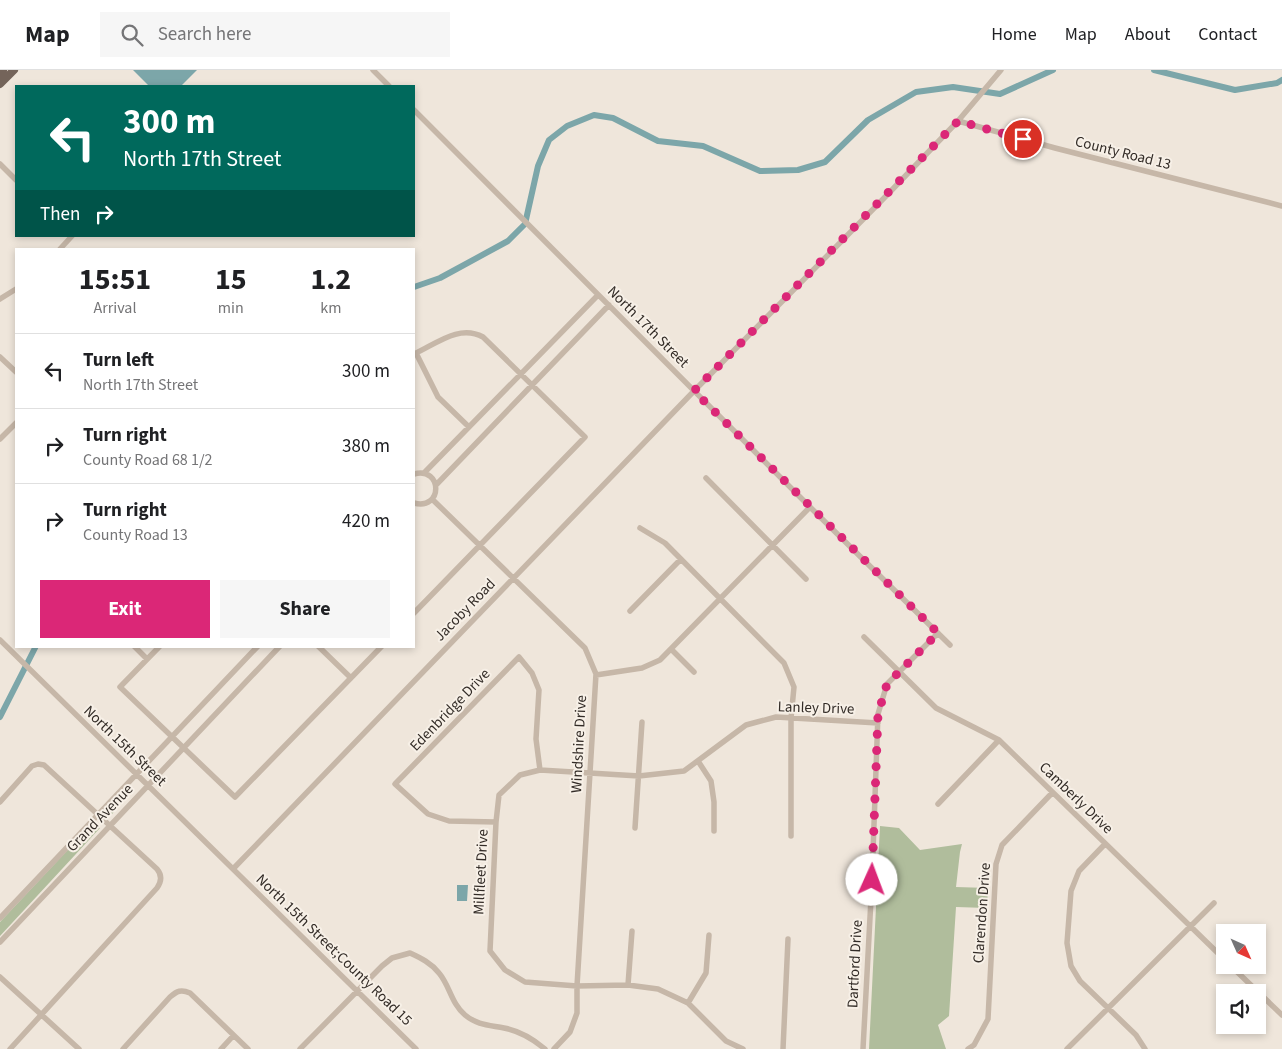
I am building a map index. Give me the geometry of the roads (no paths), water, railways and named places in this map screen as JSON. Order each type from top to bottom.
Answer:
[{"type":"main road","points":[[0,74],[4,70]]},
{"type":"main road","points":[[0,84],[14,70]]},
{"type":"street","points":[[373,70],[388,85]]},
{"type":"street","name":"Jacoby Road","points":[[233,869],[694,391],[958,121],[1001,70]]},
{"type":"street","name":"North 17th Street","points":[[415,111],[950,645]]},
{"type":"street","name":"County Road 13","points":[[958,121],[1055,148],[1282,206]]},
{"type":"street","points":[[0,164],[15,179]]},
{"type":"street","points":[[61,248],[71,237]]},
{"type":"street","points":[[0,300],[15,290]]},
{"type":"street","points":[[415,474],[424,472],[598,294]]},
{"type":"street","points":[[436,486],[609,305]]},
{"type":"street","points":[[415,612],[585,437],[482,337],[468,332],[459,332],[415,354],[438,397],[468,427]]},
{"type":"street","points":[[0,357],[15,371]]},
{"type":"street","points":[[0,439],[15,424]]},
{"type":"street","points":[[415,504],[426,503],[432,499],[436,491],[436,486],[430,476],[424,472]]},
{"type":"street","points":[[706,478],[806,579]]},
{"type":"street","name":"Windshire Drive","points":[[432,499],[585,648],[596,675],[577,986],[577,1013],[570,1032],[554,1049]]},
{"type":"street","points":[[596,675],[642,668],[660,660],[810,507]]},
{"type":"street","points":[[640,528],[665,543],[784,663],[794,687],[791,718],[791,836]]},
{"type":"street","points":[[630,611],[681,559]]},
{"type":"street","name":"Dartford Drive","points":[[863,1049],[878,714],[887,684],[938,633]]},
{"type":"street","name":"Camberly Drive","points":[[864,637],[936,708],[1000,740],[1052,793],[1216,951]]},
{"type":"street","name":"North 15th Street","points":[[0,640],[233,869]]},
{"type":"street","points":[[136,648],[147,660]]},
{"type":"street","points":[[158,648],[120,687],[235,797],[380,648]]},
{"type":"street","name":"Grand Avenue","points":[[0,918],[256,648]]},
{"type":"street","name":"Grand Avenue","points":[[0,942],[278,648]]},
{"type":"street","points":[[320,648],[351,678]]},
{"type":"street","points":[[671,649],[694,672]]},
{"type":"street","name":"Edenbridge Drive","points":[[496,822],[449,821],[428,814],[395,784],[519,657],[532,673],[539,690],[536,739],[540,770]]},
{"type":"street","name":"Lanley Drive","points":[[590,774],[639,776],[684,771],[746,725],[776,717],[878,724]]},
{"type":"street","points":[[635,828],[642,722]]},
{"type":"street","points":[[938,804],[1000,740]]},
{"type":"street","points":[[698,761],[711,781],[714,802],[714,830]]},
{"type":"street","points":[[0,802],[32,766],[44,765],[157,869],[161,877],[157,888],[10,1049]]},
{"type":"street","name":"Millfleet Drive","points":[[577,986],[525,982],[505,970],[490,950],[496,822],[499,795],[520,775],[540,770],[590,774]]},
{"type":"street","name":"Clarendon Drive","points":[[968,1049],[974,1045],[988,1019],[996,864],[1002,845],[1052,793]]},
{"type":"street","points":[[1105,844],[1079,871],[1071,891],[1067,943],[1071,966],[1080,981],[1136,1035],[1145,1049]]},
{"type":"street","name":"North 15th Street;County Road 15","points":[[233,869],[416,1049]]},
{"type":"street","points":[[1067,1049],[1214,902]]},
{"type":"street","points":[[628,985],[632,931]]},
{"type":"street","points":[[688,1003],[706,973],[709,935]]},
{"type":"street","points":[[783,1049],[788,939]]},
{"type":"street","points":[[300,1049],[382,966],[392,958],[410,953],[428,962],[439,973],[454,1004],[475,1022],[520,1032],[534,1039],[545,1049]]},
{"type":"street","points":[[1239,974],[1282,1015]]},
{"type":"street","points":[[0,977],[79,1049]]},
{"type":"street","points":[[577,986],[628,985],[658,989],[688,1003],[726,1041],[742,1049]]},
{"type":"street","points":[[123,1049],[170,997],[179,990],[190,993],[248,1049]]},
{"type":"street","points":[[221,1049],[233,1036]]},
{"type":"water","points":[[133,70],[197,70],[182,85],[148,85]]},
{"type":"water","points":[[457,885],[468,885],[467,901],[457,901]]},
{"type":"waterway","points":[[415,287],[440,278],[508,241],[525,224],[538,166],[549,140],[567,126],[594,115],[613,118],[658,141],[703,146],[760,171],[798,170],[825,162],[868,120],[916,92],[953,87],[1000,94],[1053,70]]},
{"type":"waterway","points":[[1154,70],[1235,90],[1277,83],[1282,80]]},
{"type":"waterway","points":[[0,717],[35,648]]}]
